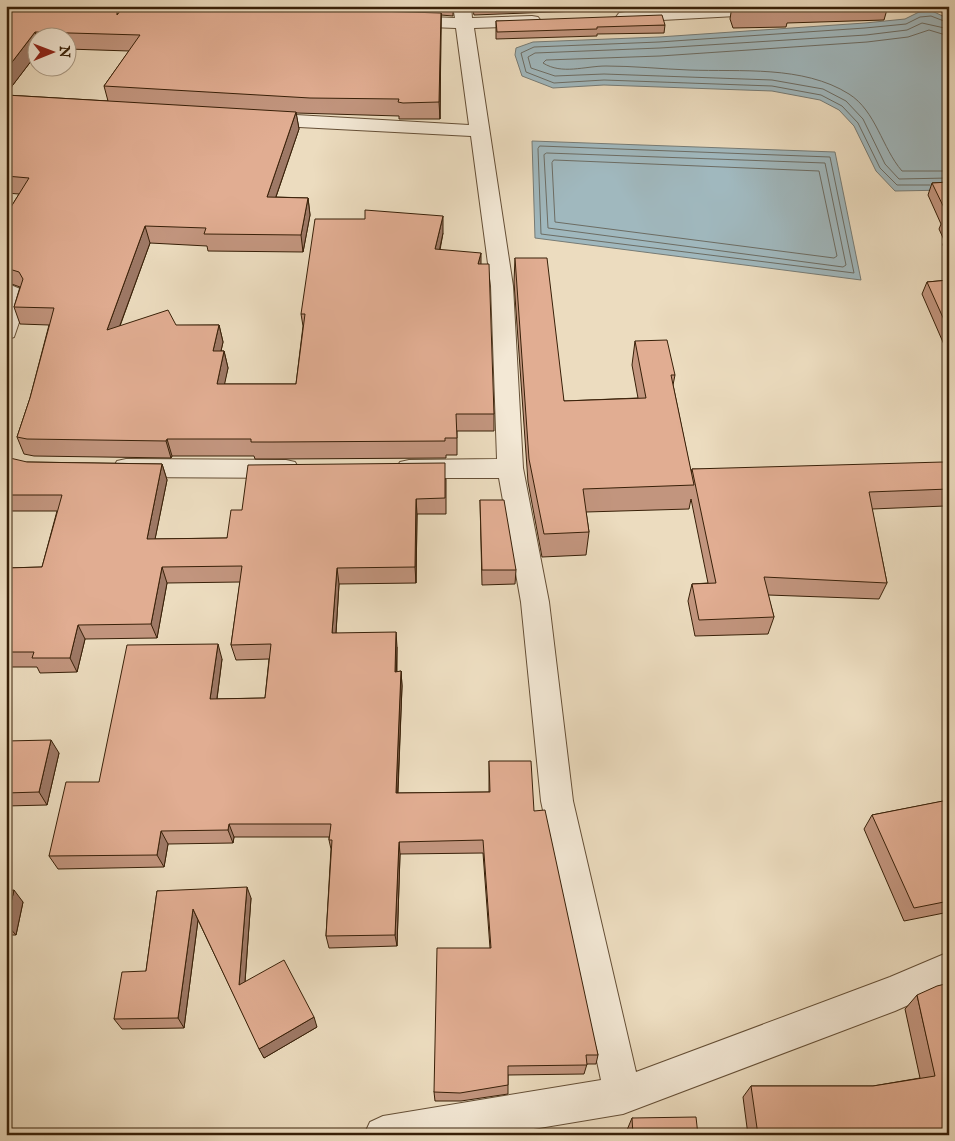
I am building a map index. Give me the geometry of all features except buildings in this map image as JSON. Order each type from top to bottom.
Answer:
[{"type":"street","points":[[610,18],[828,6]]},
{"type":"street","points":[[463,15],[502,286],[510,468],[534,602],[557,801],[623,1095]]},
{"type":"street","points":[[384,20],[463,15],[551,20]]},
{"type":"street","points":[[243,118],[479,131]]},
{"type":"street","points":[[6,290],[17,296],[15,309],[6,332]]},
{"type":"street","points":[[102,468],[305,469]]},
{"type":"street","points":[[383,469],[510,468]]},
{"type":"street","points":[[383,1135],[623,1095],[895,993],[949,969]]},
{"type":"water","points":[[932,11],[949,19],[949,190],[895,191],[876,171],[854,126],[839,110],[820,100],[772,91],[604,85],[553,88],[522,76],[515,55],[516,48],[533,42],[659,37],[865,23],[905,19],[919,12]]},
{"type":"water","points":[[532,141],[835,152],[861,280],[535,238]]}]
